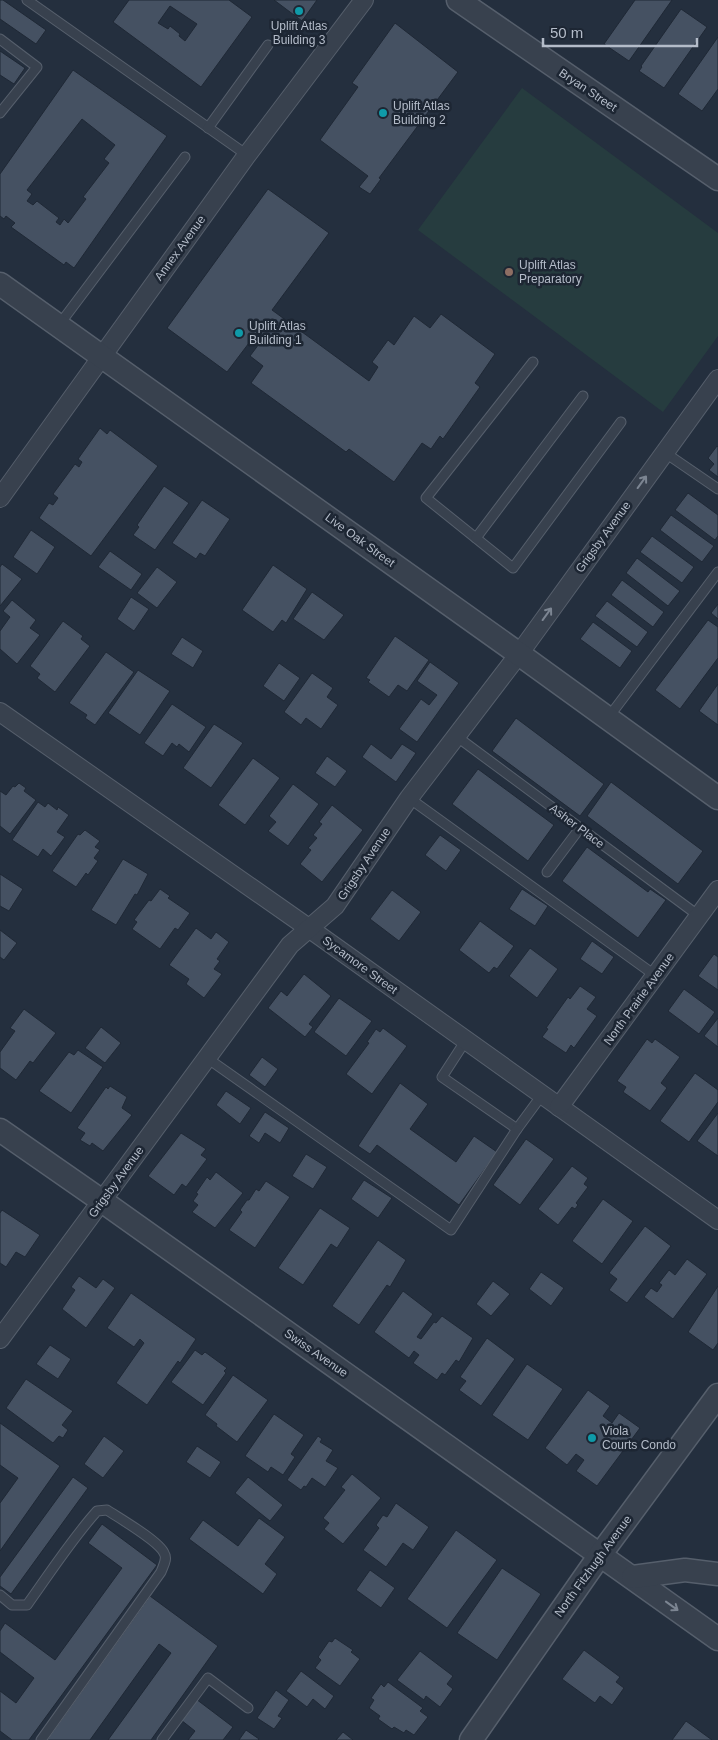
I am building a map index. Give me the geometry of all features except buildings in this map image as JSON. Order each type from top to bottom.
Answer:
[{"type":"street","name":"Annex Avenue","points":[[0,498],[247,155],[364,0]]},
{"type":"street","name":"Bryan Street","points":[[458,0],[718,179]]},
{"type":"street","name":"Live Oak Street","points":[[0,284],[718,798]]},
{"type":"street","name":"Grigsby Avenue","points":[[0,1339],[290,945],[335,906],[409,798],[519,654],[718,379]]},
{"type":"street","name":"Sycamore Street","points":[[0,712],[310,929],[718,1220]]},
{"type":"street","name":"North Prairie Avenue","points":[[559,1107],[718,890]]},
{"type":"street","name":"Swiss Avenue","points":[[0,1130],[718,1639]]},
{"type":"street","name":"North Fitzhugh Avenue","points":[[471,1740],[600,1555],[718,1395]]},
{"type":"street","points":[[632,1577],[685,1570],[718,1574]]},
{"type":"lane","points":[[27,0],[247,155]]},
{"type":"lane","points":[[0,39],[37,67],[0,114]]},
{"type":"lane","points":[[208,128],[268,45]]},
{"type":"lane","points":[[59,325],[184,158]]},
{"type":"lane","points":[[533,362],[426,498],[513,568],[621,422]]},
{"type":"lane","points":[[476,538],[583,396]]},
{"type":"lane","points":[[664,452],[718,489]]},
{"type":"lane","points":[[608,718],[718,572]]},
{"type":"lane","name":"Asher Place","points":[[456,736],[699,916]]},
{"type":"lane","points":[[409,798],[656,976]]},
{"type":"lane","points":[[547,872],[580,828]]},
{"type":"lane","points":[[466,1040],[442,1077],[517,1129]]},
{"type":"lane","points":[[207,1058],[451,1230],[517,1129],[542,1095]]},
{"type":"lane","points":[[0,1595],[12,1605],[26,1604],[68,1549],[76,1534],[97,1511],[107,1510],[148,1538],[164,1552],[166,1560],[161,1572],[41,1740]]},
{"type":"lane","points":[[162,1740],[208,1678],[248,1708]]},
{"type":"green space","points":[[522,88],[718,233],[718,336],[663,412],[418,230]]},
{"type":"place","name":"Uplift Atlas Building 3","points":[[299,11]]},
{"type":"place","name":"Uplift Atlas Building 2","points":[[383,113]]},
{"type":"place","name":"Uplift Atlas Preparatory","points":[[509,272]]},
{"type":"place","name":"Uplift Atlas Building 1","points":[[239,333]]},
{"type":"place","name":"Viola Courts Condo","points":[[592,1438]]}]
